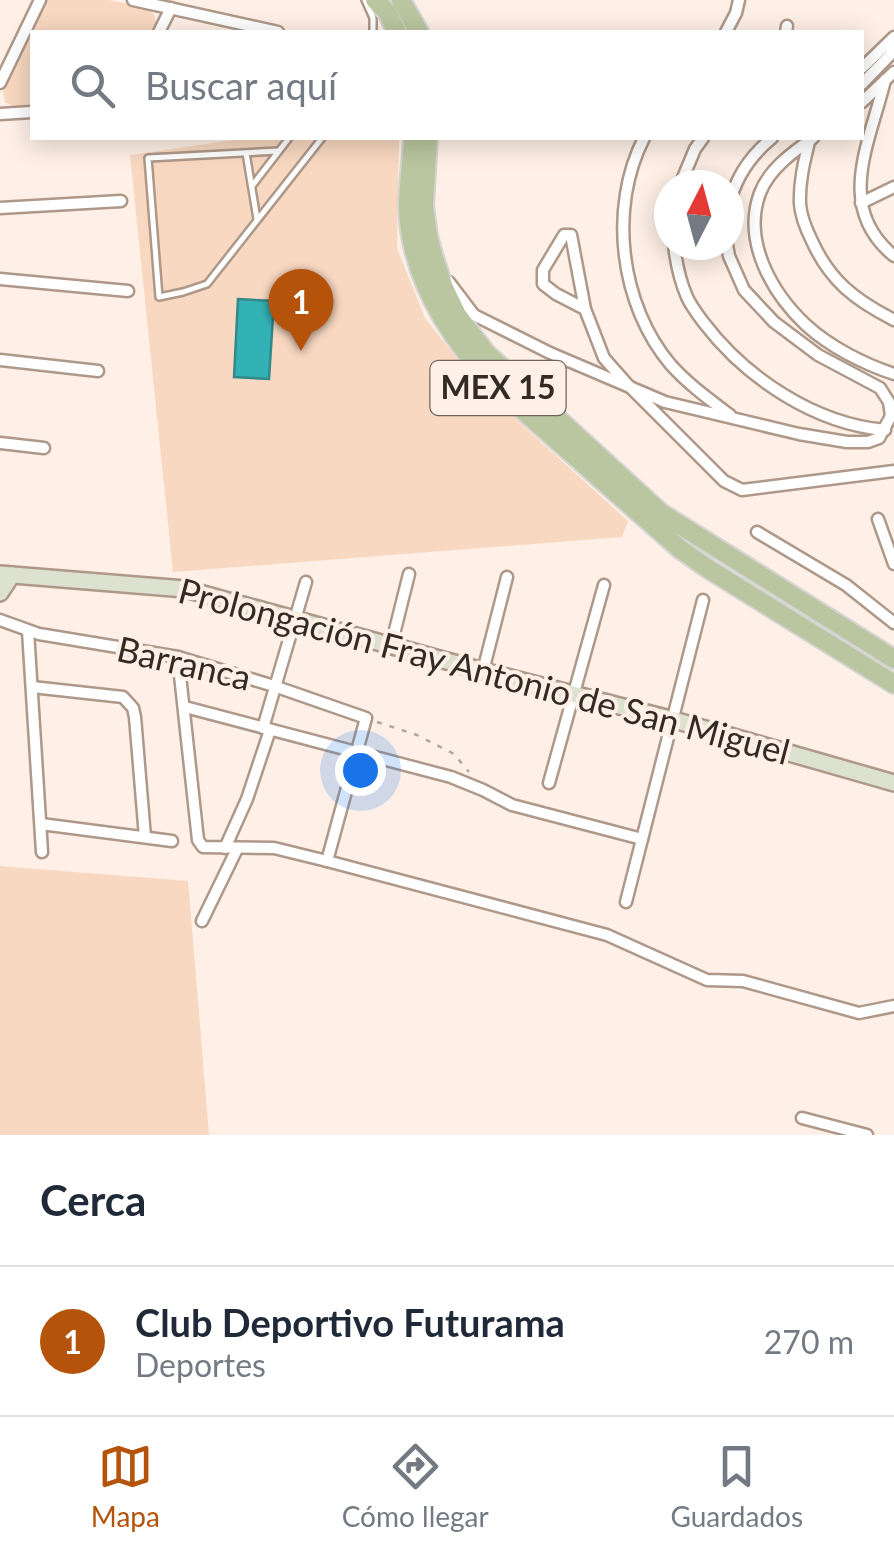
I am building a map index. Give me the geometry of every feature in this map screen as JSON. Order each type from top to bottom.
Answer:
[{"type":"main road","points":[[374,0],[387,12],[396,30]]},
{"type":"main road","points":[[401,0],[419,30]]},
{"type":"main road","name":"MEX 15","points":[[413,140],[408,204],[413,242],[429,293],[467,356],[654,529],[707,568],[894,684]]},
{"type":"main road","name":"MEX 15","points":[[428,140],[424,206],[438,273],[457,314],[486,353],[662,512],[894,658]]},
{"type":"main road","points":[[707,568],[760,593],[842,647],[853,634]]},
{"type":"main road","points":[[852,659],[866,650],[894,668]]},
{"type":"street","points":[[0,83],[40,0]]},
{"type":"street","points":[[133,0],[269,30]]},
{"type":"street","points":[[727,30],[739,0]]},
{"type":"street","points":[[160,30],[170,8]]},
{"type":"street","points":[[864,66],[894,37]]},
{"type":"street","points":[[864,82],[892,54],[894,45]]},
{"type":"street","points":[[864,100],[890,76]]},
{"type":"street","points":[[890,76],[860,175],[866,224],[881,246],[894,256]]},
{"type":"street","points":[[0,114],[30,112]]},
{"type":"street","points":[[643,140],[631,172],[624,211],[625,264],[640,315],[668,362],[735,418]]},
{"type":"street","points":[[686,170],[702,140]]},
{"type":"street","points":[[742,170],[770,140]]},
{"type":"street","points":[[809,140],[777,166],[760,192],[753,224],[760,256],[770,279],[806,325],[840,349],[894,374]]},
{"type":"street","points":[[810,140],[800,200],[814,247],[844,288],[894,320]]},
{"type":"street","points":[[861,203],[894,188]]},
{"type":"street","points":[[0,208],[121,201]]},
{"type":"street","points":[[427,230],[450,285],[474,316],[550,353],[665,402],[830,440],[868,442],[879,438],[891,416],[889,402],[880,388],[818,355],[774,322],[744,290],[731,260]]},
{"type":"street","points":[[585,309],[543,284],[543,270],[564,235],[571,234],[574,242],[578,282],[604,358],[724,482],[742,490],[894,471]]},
{"type":"street","points":[[675,260],[688,301],[716,338],[752,372],[793,400],[833,420],[885,430]]},
{"type":"street","points":[[0,279],[128,291]]},
{"type":"street","points":[[0,360],[98,371]]},
{"type":"street","points":[[697,410],[702,393]]},
{"type":"street","points":[[830,440],[833,420]]},
{"type":"street","points":[[0,444],[44,448]]},
{"type":"street","points":[[878,519],[894,564]]},
{"type":"street","points":[[758,532],[846,585],[894,623]]},
{"type":"street","points":[[0,593],[6,574]]},
{"type":"street","name":"Prolongación Fray Antonio de San Miguel","points":[[6,574],[185,588],[894,783]]},
{"type":"street","points":[[391,646],[410,574]]},
{"type":"street","points":[[483,671],[507,576]]},
{"type":"street","points":[[202,921],[247,799],[274,686],[306,582]]},
{"type":"street","points":[[549,783],[604,585]]},
{"type":"street","points":[[626,902],[704,600]]},
{"type":"street","name":"Barranca","points":[[0,620],[28,631],[178,657],[366,718]]},
{"type":"street","points":[[28,631],[42,852]]},
{"type":"street","points":[[178,657],[198,840],[203,847],[274,848],[327,861],[607,935],[707,980],[743,981],[859,1013],[894,1006]]},
{"type":"street","points":[[32,687],[123,697],[132,708],[136,717],[144,837]]},
{"type":"street","points":[[185,707],[451,777],[512,805],[642,839]]},
{"type":"street","points":[[327,861],[366,718]]},
{"type":"street","points":[[40,824],[172,840]]},
{"type":"street","points":[[802,1118],[861,1134]]},
{"type":"lane","points":[[365,0],[373,18],[373,30]]},
{"type":"lane","points":[[252,186],[287,140]]},
{"type":"lane","points":[[278,151],[148,158],[158,297],[208,284],[320,140]]},
{"type":"lane","points":[[246,152],[257,220]]},
{"type":"path","points":[[366,718],[417,735],[454,754],[483,790]]},
{"type":"shaded area","points":[[47,0],[109,0],[148,8],[156,22],[152,30],[33,30]]},
{"type":"shaded area","points":[[30,36],[30,105],[15,107],[5,102],[3,92]]},
{"type":"shaded area","points":[[234,140],[399,140],[397,248],[425,318],[477,384],[628,521],[622,537],[173,572],[130,155]]},
{"type":"shaded area","points":[[0,866],[188,881],[209,1135],[0,1135]]},
{"type":"water","points":[[238,299],[274,301],[269,379],[234,377]]},
{"type":"place","name":"Club Deportivo Futurama","points":[[301,351]]}]
